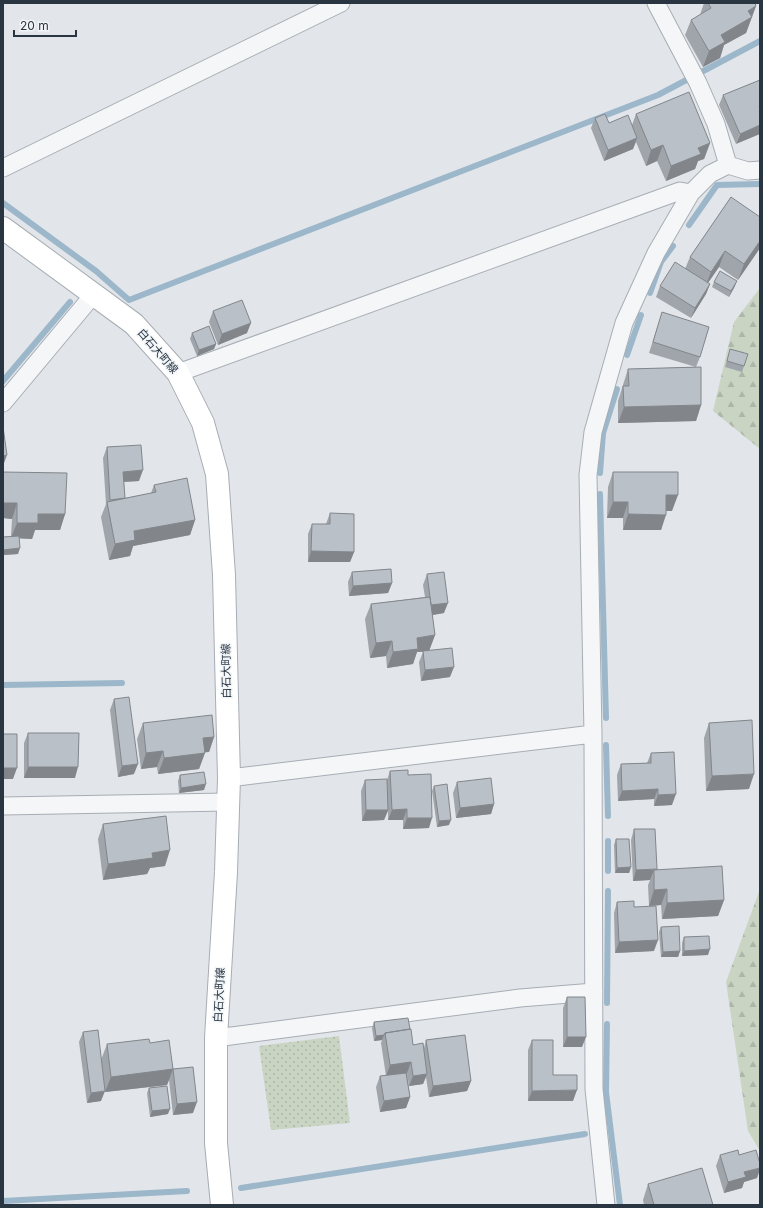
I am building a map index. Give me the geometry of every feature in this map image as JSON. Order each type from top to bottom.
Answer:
[{"type":"main road","name":"白石大町線","points":[[3,228],[134,324],[178,373],[203,423],[217,474],[224,575],[229,778],[227,802],[226,872],[216,1038],[216,1143],[222,1205]]},
{"type":"street","points":[[3,168],[341,3]]},
{"type":"street","points":[[656,3],[716,124],[728,165]]},
{"type":"street","points":[[606,1205],[594,1089],[593,734],[588,475],[593,432],[624,323],[656,253],[691,193],[710,174],[728,165],[748,171],[760,170]]},
{"type":"street","points":[[178,373],[680,191],[691,193]]},
{"type":"street","points":[[3,403],[94,294]]},
{"type":"street","points":[[229,778],[593,734]]},
{"type":"street","points":[[3,806],[227,802]]},
{"type":"street","points":[[216,1038],[520,998],[594,992]]},
{"type":"green space","points":[[760,288],[760,449],[713,411],[734,322]]},
{"type":"green space","points":[[760,889],[760,1151],[748,1131],[726,982]]},
{"type":"green space","points":[[339,1036],[350,1123],[271,1130],[259,1046]]},
{"type":"building","points":[[708,3],[755,3],[756,6],[748,11],[752,17],[721,35],[725,42],[709,51],[691,20],[711,8]]},
{"type":"building","points":[[760,80],[760,125],[740,134],[723,95]]},
{"type":"building","points":[[689,92],[710,143],[698,148],[701,154],[671,166],[663,145],[651,150],[636,114]]},
{"type":"building","points":[[605,114],[609,123],[628,115],[637,138],[608,150],[595,118]]},
{"type":"building","points":[[731,197],[760,217],[760,241],[744,264],[725,251],[711,272],[690,257]]},
{"type":"building","points":[[675,262],[710,284],[695,308],[660,286]]},
{"type":"building","points":[[720,271],[737,281],[731,291],[714,282]]},
{"type":"building","points":[[242,300],[251,323],[222,334],[213,311]]},
{"type":"building","points":[[662,312],[709,327],[700,357],[653,342]]},
{"type":"building","points":[[209,326],[216,344],[199,350],[192,333]]},
{"type":"building","points":[[730,349],[748,354],[744,366],[727,361]]},
{"type":"building","points":[[701,367],[701,405],[624,407],[623,386],[629,386],[628,369]]},
{"type":"building","points":[[3,427],[7,455],[3,456]]},
{"type":"building","points":[[141,445],[143,470],[123,472],[125,498],[110,500],[107,447]]},
{"type":"building","points":[[3,472],[67,473],[65,514],[38,514],[38,523],[17,523],[17,503],[3,503]]},
{"type":"building","points":[[613,472],[678,472],[678,495],[666,495],[666,515],[628,514],[628,502],[613,502]]},
{"type":"building","points":[[187,478],[195,520],[134,531],[135,540],[115,544],[107,502],[156,492],[154,485]]},
{"type":"building","points":[[330,513],[354,514],[354,552],[311,551],[312,524],[330,524]]},
{"type":"building","points":[[19,536],[20,548],[3,550],[3,537]]},
{"type":"building","points":[[391,569],[392,583],[353,586],[352,572]]},
{"type":"building","points":[[444,572],[448,603],[431,605],[427,574]]},
{"type":"building","points":[[430,597],[435,635],[417,638],[418,649],[393,652],[392,641],[376,643],[371,604]]},
{"type":"building","points":[[452,648],[454,667],[425,670],[423,651]]},
{"type":"building","points":[[129,697],[138,764],[122,766],[114,699]]},
{"type":"building","points":[[212,715],[214,737],[203,738],[205,753],[164,758],[163,751],[146,753],[143,723]]},
{"type":"building","points":[[752,720],[754,774],[712,776],[709,723]]},
{"type":"building","points":[[28,733],[79,733],[78,767],[28,767]]},
{"type":"building","points":[[3,734],[17,734],[17,768],[3,768]]},
{"type":"building","points":[[674,752],[676,794],[658,795],[658,789],[622,791],[621,764],[651,763],[651,753]]},
{"type":"building","points":[[408,770],[408,775],[431,774],[432,818],[407,818],[407,809],[392,810],[390,771]]},
{"type":"building","points":[[204,772],[206,784],[181,788],[180,775]]},
{"type":"building","points":[[491,778],[494,804],[460,808],[457,782]]},
{"type":"building","points":[[387,779],[388,810],[366,810],[365,780]]},
{"type":"building","points":[[447,784],[451,820],[439,821],[434,786]]},
{"type":"building","points":[[166,816],[170,850],[152,853],[153,858],[108,864],[103,824]]},
{"type":"building","points":[[634,829],[655,829],[657,869],[636,870]]},
{"type":"building","points":[[616,839],[629,839],[631,867],[617,868]]},
{"type":"building","points":[[722,866],[724,900],[667,903],[667,889],[654,890],[654,870]]},
{"type":"building","points":[[634,901],[634,907],[656,906],[658,940],[619,942],[617,902]]},
{"type":"building","points":[[679,926],[680,951],[663,952],[661,927]]},
{"type":"building","points":[[709,936],[710,949],[684,951],[684,937]]},
{"type":"building","points":[[567,997],[585,997],[586,1037],[567,1037]]},
{"type":"building","points":[[408,1018],[410,1029],[376,1036],[374,1022]]},
{"type":"building","points":[[411,1029],[413,1045],[423,1043],[427,1074],[413,1076],[411,1062],[390,1065],[385,1033]]},
{"type":"building","points":[[98,1030],[105,1091],[91,1093],[83,1032]]},
{"type":"building","points":[[465,1035],[471,1081],[433,1086],[426,1040]]},
{"type":"building","points":[[149,1039],[150,1043],[169,1040],[173,1069],[111,1077],[107,1044]]},
{"type":"building","points":[[532,1040],[553,1040],[553,1075],[577,1075],[577,1090],[532,1091]]},
{"type":"building","points":[[193,1067],[197,1102],[177,1104],[173,1069]]},
{"type":"building","points":[[406,1073],[410,1097],[384,1101],[380,1076]]},
{"type":"building","points":[[167,1086],[170,1109],[152,1111],[149,1088]]},
{"type":"building","points":[[738,1150],[739,1155],[756,1150],[760,1168],[744,1172],[746,1177],[728,1182],[720,1155]]},
{"type":"building","points":[[702,1168],[713,1205],[654,1205],[648,1184]]},
{"type":"waterway","points":[[3,203],[96,271],[129,300],[658,95],[760,41]]},
{"type":"waterway","points":[[689,225],[717,185],[760,184]]},
{"type":"waterway","points":[[650,293],[661,262],[673,246]]},
{"type":"waterway","points":[[3,381],[70,302]]},
{"type":"waterway","points":[[627,355],[641,315]]},
{"type":"waterway","points":[[600,473],[603,433],[617,389]]},
{"type":"waterway","points":[[600,494],[606,718]]},
{"type":"waterway","points":[[3,685],[122,683]]},
{"type":"waterway","points":[[606,745],[608,816]]},
{"type":"waterway","points":[[608,841],[608,871]]},
{"type":"waterway","points":[[607,1003],[608,891]]},
{"type":"waterway","points":[[607,1024],[606,1092],[620,1205]]},
{"type":"waterway","points":[[241,1188],[585,1134]]},
{"type":"waterway","points":[[3,1201],[187,1191]]}]
